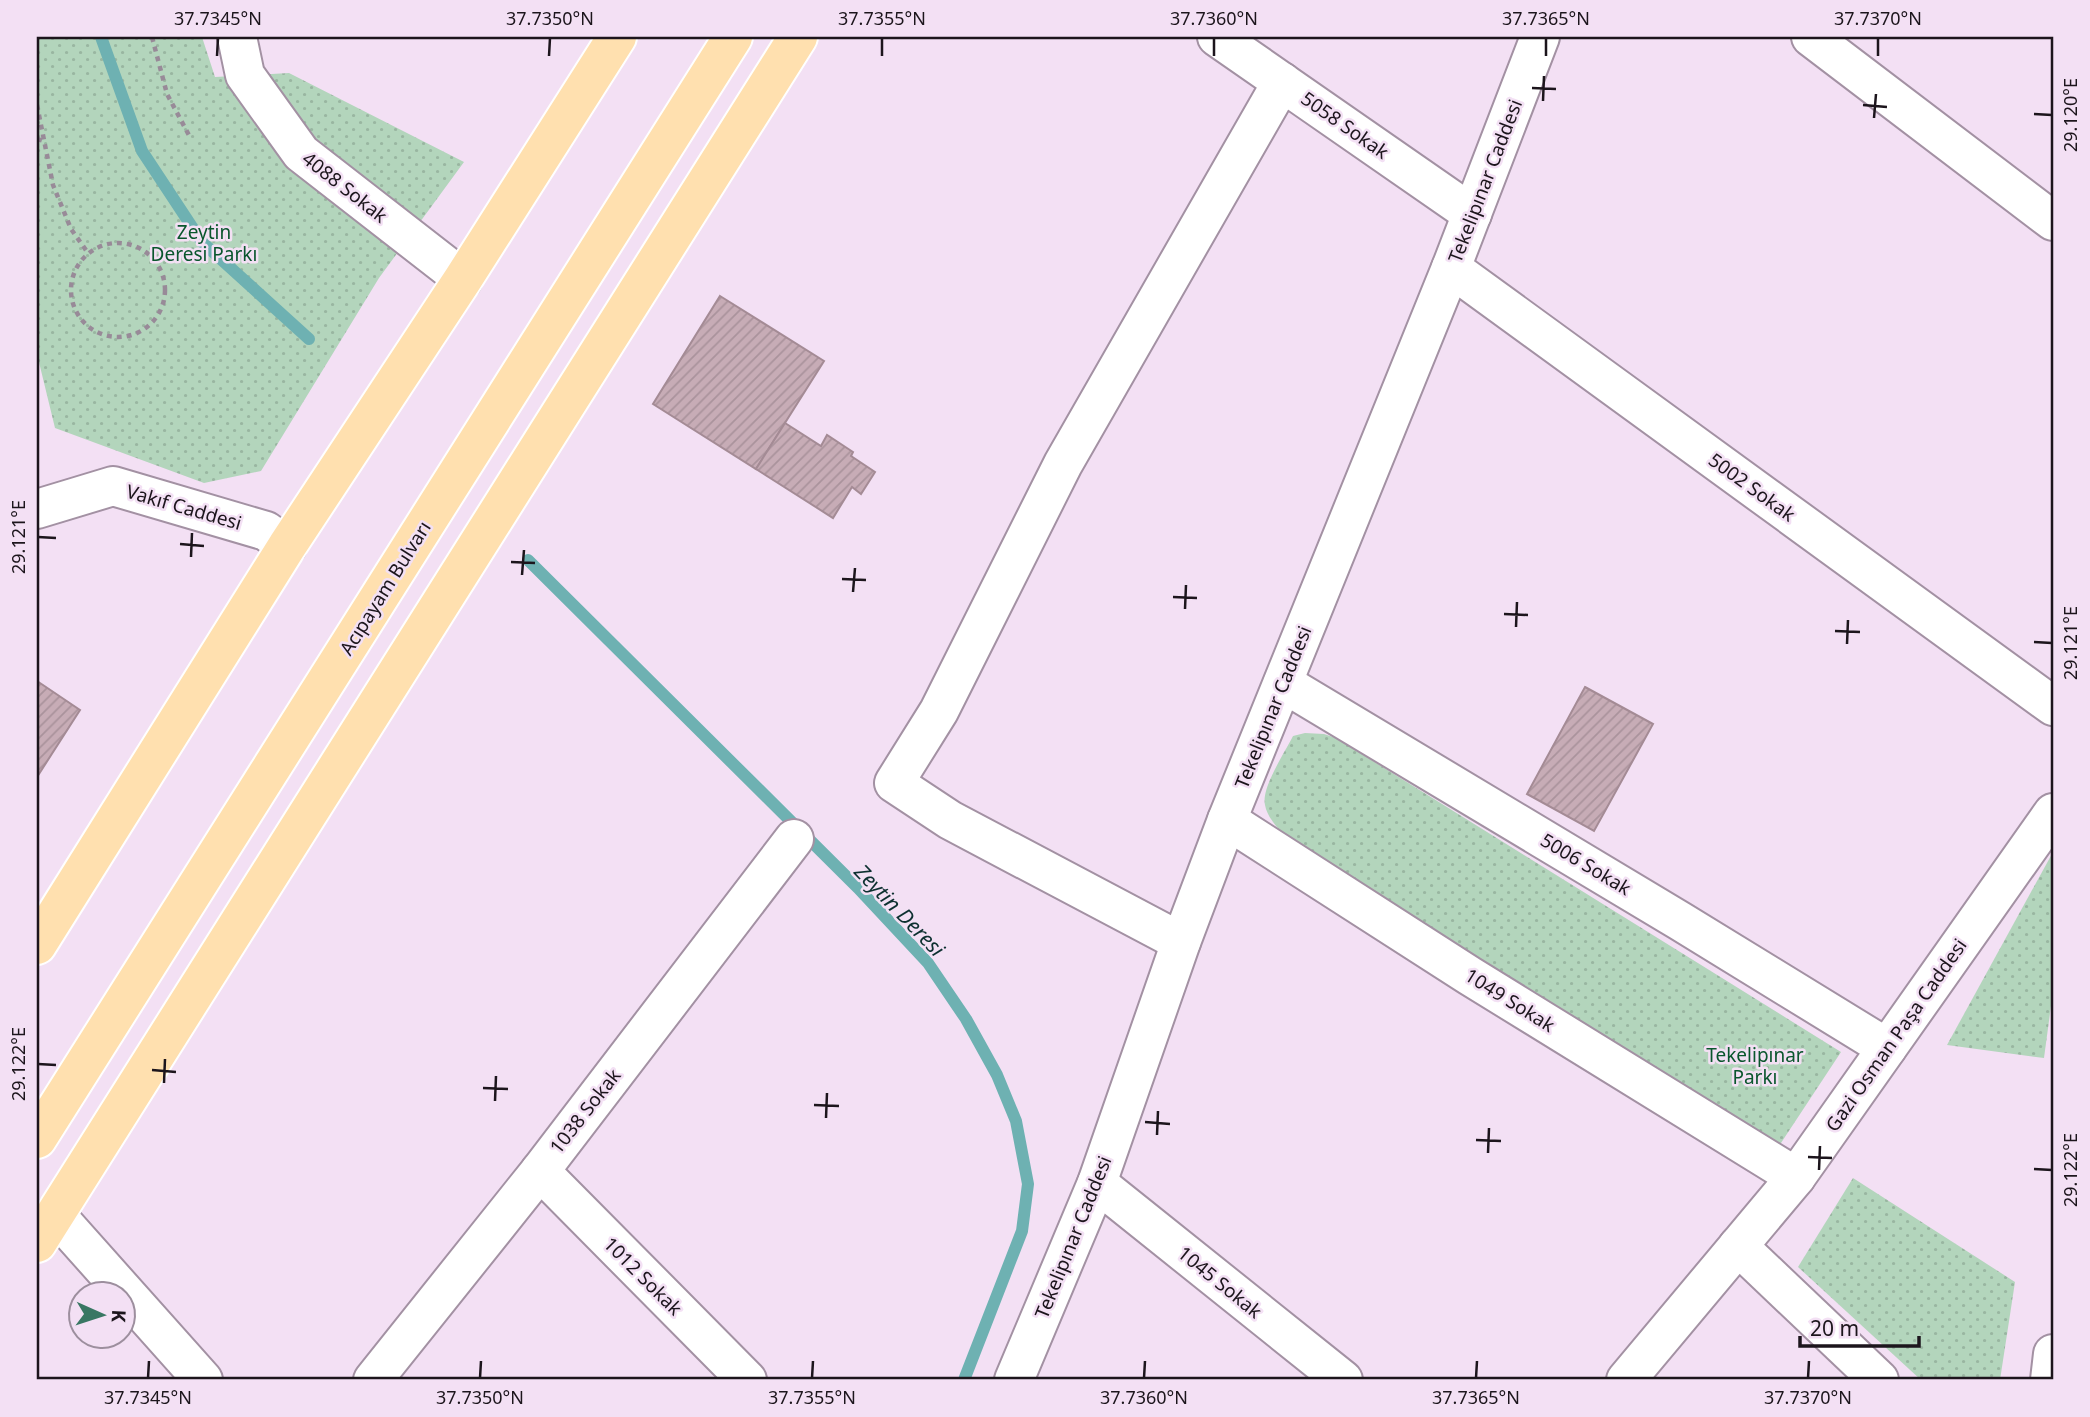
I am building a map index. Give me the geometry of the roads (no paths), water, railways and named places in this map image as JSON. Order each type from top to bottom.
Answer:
[{"type":"main road","points":[[37,945],[287,546],[463,279],[617,37]]},
{"type":"main road","name":"Acıpayam Bulvarı","points":[[37,1139],[733,37]]},
{"type":"main road","points":[[46,1228],[798,37]]},
{"type":"street","name":"4088 Sokak","points":[[236,37],[245,75],[301,153],[463,279]]},
{"type":"street","name":"5058 Sokak","points":[[1217,37],[1472,214]]},
{"type":"street","name":"Tekelipınar Caddesi","points":[[1014,1380],[1097,1183],[1181,942],[1227,820],[1451,268],[1540,37]]},
{"type":"street","points":[[1811,37],[2053,221]]},
{"type":"street","points":[[1181,942],[950,820],[894,783],[939,711],[1063,464],[1282,82]]},
{"type":"street","name":"5002 Sokak","points":[[1451,268],[2053,706]]},
{"type":"street","name":"Vakıf Caddesi","points":[[37,509],[113,486],[266,531],[287,546]]},
{"type":"street","name":"5006 Sokak","points":[[1283,684],[1680,920],[1887,1048]]},
{"type":"street","name":"Gazi Osman Paşa Caddesi","points":[[1626,1380],[1796,1177],[2053,813]]},
{"type":"street","name":"1049 Sokak","points":[[1227,820],[1470,976],[1796,1177]]},
{"type":"street","name":"1038 Sokak","points":[[373,1380],[540,1171],[794,839]]},
{"type":"street","name":"1012 Sokak","points":[[540,1171],[747,1380]]},
{"type":"street","name":"1045 Sokak","points":[[1097,1183],[1343,1380]]},
{"type":"street","points":[[46,1228],[203,1380]]},
{"type":"street","points":[[1738,1246],[1879,1380]]},
{"type":"street","points":[[2050,1380],[2053,1354]]},
{"type":"waterway","name":"Zeytin Deresi","points":[[101,37],[142,151],[202,242],[309,339]]},
{"type":"waterway","name":"Zeytin Deresi","points":[[528,560],[858,888],[928,963],[966,1019],[997,1075],[1016,1121],[1028,1184],[1022,1231],[964,1380]]},
{"type":"park label","name":"Zeytin Deresi Parkı","points":[[204,243]]},
{"type":"park label","name":"Tekelipınar Parkı","points":[[1755,1066]]}]
